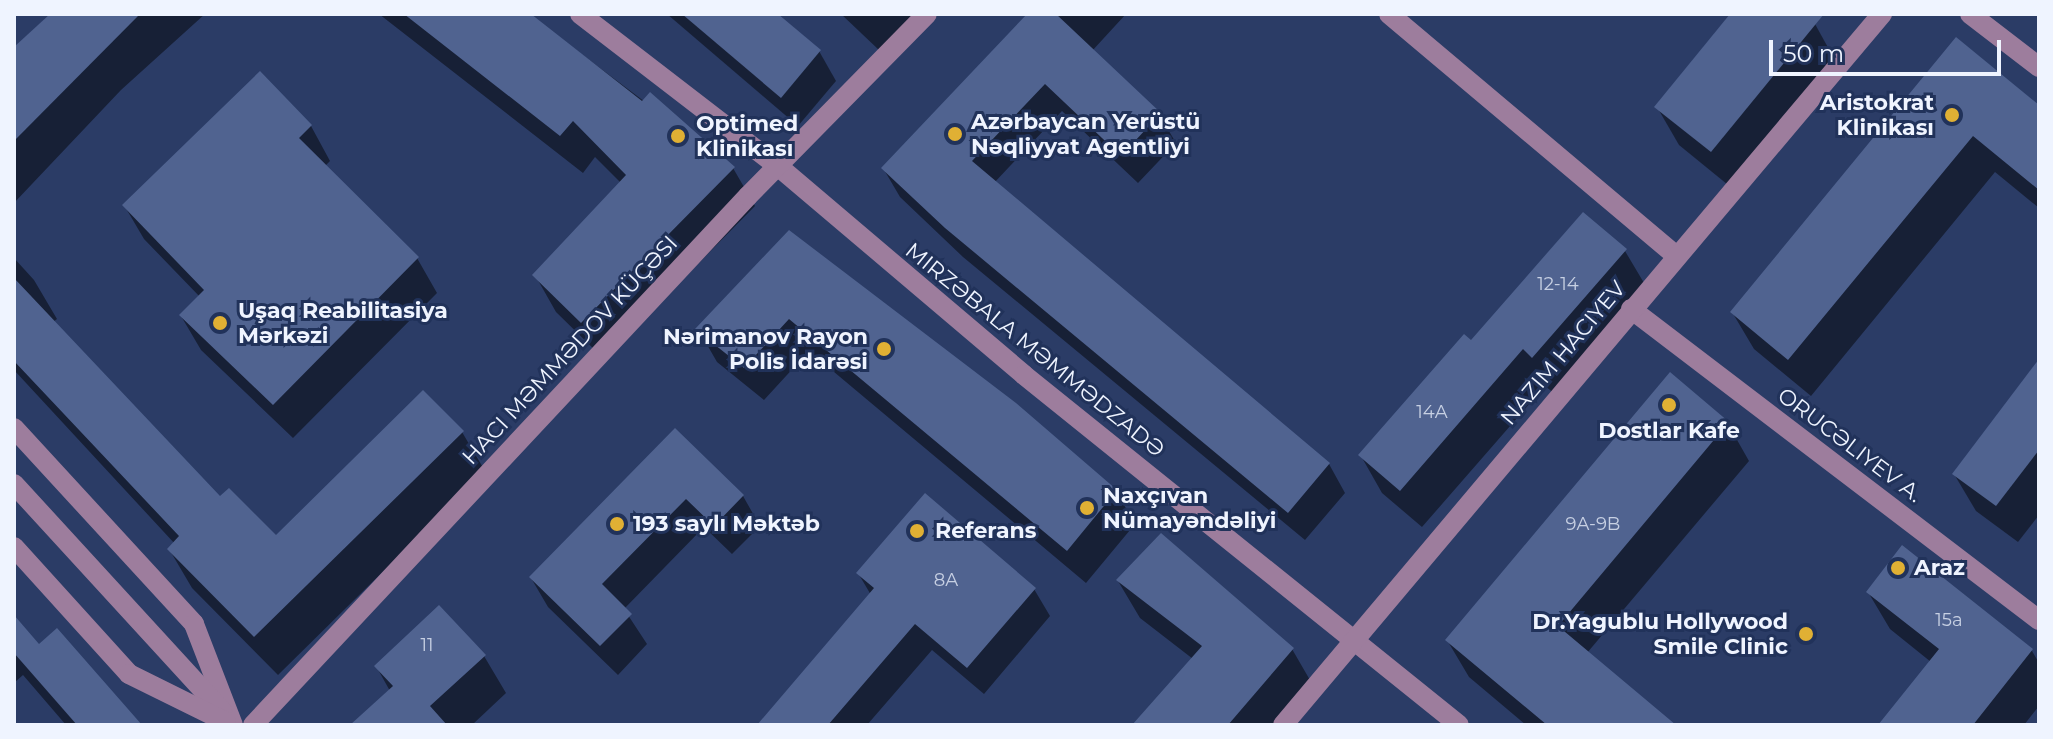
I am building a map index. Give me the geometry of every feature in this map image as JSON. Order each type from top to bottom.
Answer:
[{"type":"street","name":"MIRZƏBALA MƏMMƏDZADƏ","points":[[580,14],[779,167],[1353,643],[1459,725]]},
{"type":"street","points":[[253,725],[927,14]]},
{"type":"street","points":[[1389,14],[1675,255]]},
{"type":"street","points":[[1283,725],[1675,255],[1882,14]]},
{"type":"street","points":[[1970,14],[2039,67]]},
{"type":"street","name":"ORUCƏLIYEV A.","points":[[1631,309],[2039,620]]},
{"type":"street","points":[[14,428],[194,624],[233,725]]},
{"type":"street","points":[[14,484],[233,725]]},
{"type":"street","points":[[14,547],[129,674],[233,725]]},
{"type":"building","points":[[50,14],[140,14],[14,141],[14,47]]},
{"type":"building","points":[[404,14],[531,14],[642,101],[650,92],[735,167],[581,323],[532,275],[626,175],[573,121],[560,136]]},
{"type":"building","points":[[682,14],[778,14],[821,50],[781,98]]},
{"type":"building","points":[[1027,14],[1056,14],[1161,113],[1121,156],[1045,84],[972,161],[1330,463],[1288,513],[945,228],[881,168]]},
{"type":"building","points":[[1730,14],[1824,14],[1711,152],[1654,107]]},
{"type":"building","points":[[1956,37],[2039,105],[2039,190],[1973,136],[1788,360],[1730,312]]},
{"type":"building","points":[[260,71],[312,125],[299,138],[419,257],[273,405],[179,315],[204,290],[122,205]]},
{"type":"building","points":[[1583,212],[1627,249],[1532,358],[1523,349],[1400,491],[1358,455],[1464,334],[1471,340]]},
{"type":"building","name":"Nərimanov Rayon Polis İdarəsi","points":[[789,230],[1016,403],[1117,490],[1067,551],[789,319],[744,368],[695,329]]},
{"type":"building","points":[[14,278],[220,496],[229,488],[276,535],[423,390],[464,431],[254,637],[167,549],[179,536],[14,361]]},
{"type":"building","points":[[2039,359],[2039,450],[1996,506],[1952,474]]},
{"type":"building","points":[[1670,372],[1729,422],[1558,626],[1676,725],[1547,725],[1445,640]]},
{"type":"building","points":[[675,428],[744,495],[714,526],[686,499],[602,584],[632,614],[600,646],[529,577]]},
{"type":"building","points":[[925,493],[1036,588],[967,668],[915,624],[828,725],[757,725],[874,588],[856,573]]},
{"type":"building","points":[[1161,533],[1294,648],[1228,725],[1132,725],[1202,646],[1116,580]]},
{"type":"building","points":[[1902,545],[2033,649],[1973,725],[1878,725],[1939,649],[1866,592]]},
{"type":"building","points":[[439,605],[486,655],[430,706],[447,725],[350,725],[393,686],[374,666]]},
{"type":"building","points":[[14,615],[39,644],[57,628],[142,725],[77,725],[14,653]]},
{"type":"place","name":"Aristokrat Klinikası","points":[[1952,115]]},
{"type":"place","name":"Azərbaycan Yerüstü Nəqliyyat Agentliyi","points":[[955,134]]},
{"type":"place","name":"Optimed Klinikası","points":[[678,136]]},
{"type":"place","name":"Uşaq Reabilitasiya Mərkəzi","points":[[220,323]]},
{"type":"place","name":"Nərimanov Rayon Polis İdarəsi","points":[[884,349]]},
{"type":"place","name":"Dostlar Kafe","points":[[1669,405]]},
{"type":"place","name":"Naxçıvan Nümayəndəliyi","points":[[1087,508]]},
{"type":"place","name":"193 saylı Məktəb","points":[[617,524]]},
{"type":"place","name":"Referans","points":[[917,531]]},
{"type":"place","name":"Araz","points":[[1898,568]]},
{"type":"place","name":"Dr.Yagublu Hollywood Smile Clinic","points":[[1806,634]]}]
